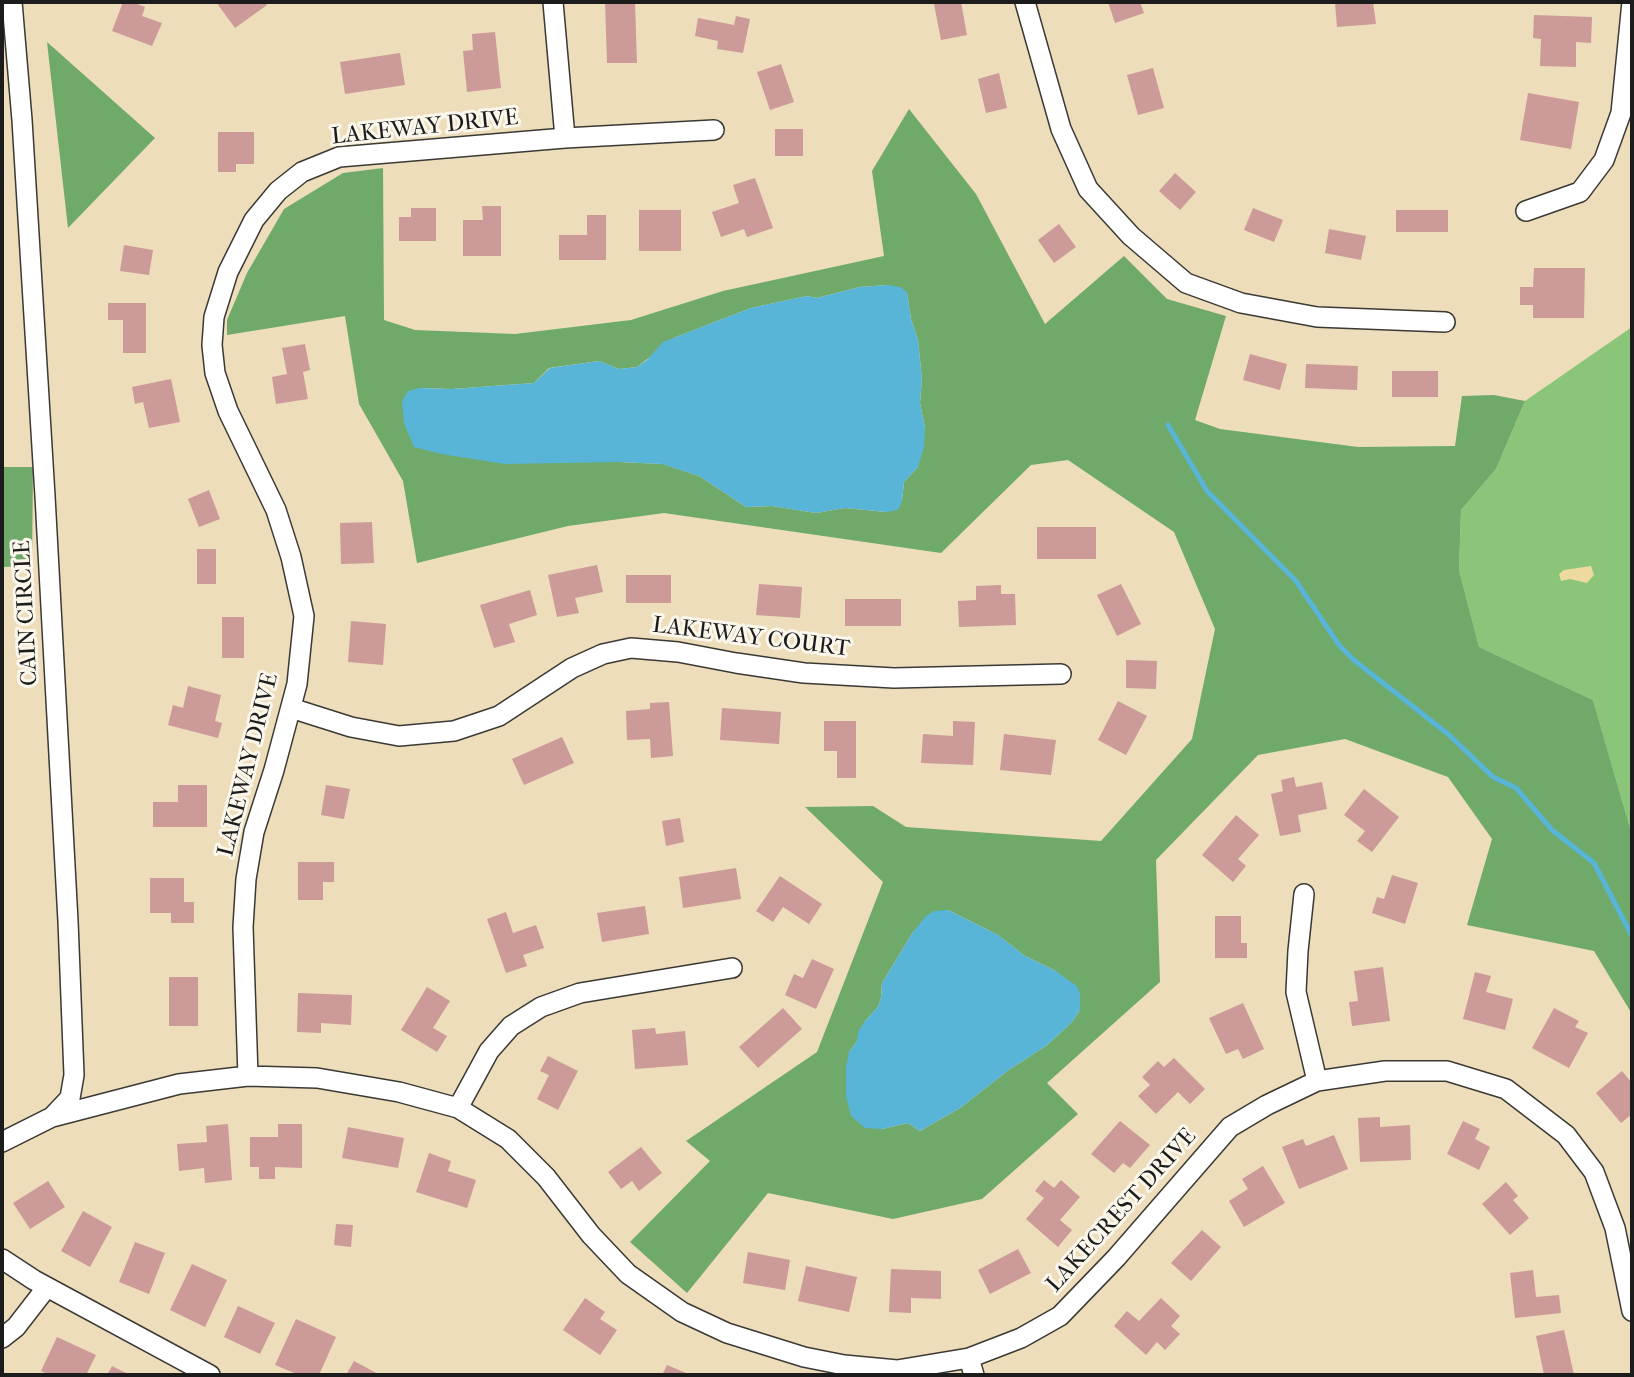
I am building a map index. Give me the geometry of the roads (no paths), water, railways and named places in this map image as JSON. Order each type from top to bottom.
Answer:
[{"type":"street","name":"CAIN CIRCLE","points":[[2,1142],[52,1117],[70,1098],[74,1075],[43,468],[22,120],[12,2]]},
{"type":"street","points":[[553,2],[565,138]]},
{"type":"street","points":[[1026,2],[1061,129],[1088,189],[1131,236],[1186,283],[1241,303],[1317,317],[1445,322]]},
{"type":"street","points":[[1526,211],[1580,192],[1604,159],[1621,113],[1632,2]]},
{"type":"street","name":"LAKEWAY DRIVE","points":[[248,1076],[243,927],[246,879],[254,832],[297,684],[304,616],[291,557],[276,510],[228,411],[215,373],[212,345],[214,317],[228,272],[254,220],[278,191],[302,172],[339,157],[565,138],[714,130]]},
{"type":"street","name":"LAKEWAY COURT","points":[[291,708],[351,727],[399,736],[454,731],[499,716],[572,668],[603,654],[631,648],[678,652],[804,673],[894,678],[1061,674]]},
{"type":"street","points":[[1304,894],[1296,992],[1317,1081]]},
{"type":"street","points":[[458,1108],[489,1051],[511,1026],[541,1007],[580,993],[733,968]]},
{"type":"street","name":"LAKECREST DRIVE","points":[[52,1117],[179,1084],[248,1076],[317,1078],[399,1092],[458,1108],[508,1139],[546,1177],[591,1235],[628,1274],[682,1312],[740,1337],[804,1357],[844,1365],[897,1370],[971,1367],[1060,1316],[1116,1258],[1230,1127],[1267,1105],[1317,1081],[1385,1071],[1447,1072],[1506,1089],[1566,1135],[1594,1172],[1615,1228],[1632,1311]]},
{"type":"street","points":[[2,1259],[47,1287],[205,1374]]},
{"type":"street","points":[[2,1338],[16,1327],[47,1287]]},
{"type":"water","points":[[860,287],[900,287],[907,292],[911,319],[918,340],[922,379],[920,403],[925,428],[924,447],[918,467],[904,482],[898,510],[886,512],[845,508],[816,513],[772,506],[746,507],[699,476],[662,464],[505,464],[441,454],[414,447],[404,423],[402,401],[408,391],[420,388],[452,389],[534,383],[550,368],[599,361],[619,369],[637,367],[663,342],[751,308],[807,296],[817,298]]},
{"type":"water","points":[[948,910],[998,935],[1025,956],[1054,970],[1077,986],[1080,1010],[1072,1022],[1046,1046],[1010,1069],[960,1108],[920,1131],[908,1123],[882,1129],[865,1128],[851,1116],[846,1096],[849,1052],[865,1021],[878,1007],[882,983],[913,932],[926,916],[934,911]]},
{"type":"waterway","points":[[1168,425],[1207,491],[1296,581],[1339,645],[1355,661],[1448,734],[1493,777],[1516,788],[1552,830],[1594,863],[1632,936]]}]
